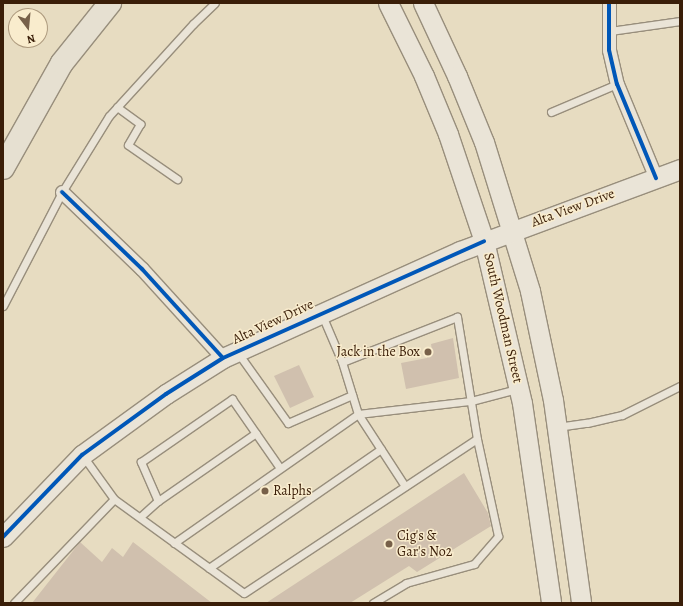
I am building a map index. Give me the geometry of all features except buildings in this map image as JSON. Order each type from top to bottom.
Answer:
[{"type":"highway","points":[[3,168],[62,63],[110,3]]},
{"type":"main road","name":"South Woodman Street","points":[[388,3],[424,76],[448,134],[484,241],[519,389],[533,467],[551,603]]},
{"type":"main road","points":[[423,3],[457,76],[484,142],[513,230],[531,298],[557,427],[581,603]]},
{"type":"main road","name":"Alta View Drive","points":[[3,536],[82,455],[166,394],[230,354],[321,312],[484,241],[680,169]]},
{"type":"street","points":[[609,3],[609,50],[618,84],[656,178]]},
{"type":"street","points":[[62,192],[230,354]]},
{"type":"lane","points":[[3,306],[62,192],[117,107],[215,3]]},
{"type":"lane","points":[[610,31],[680,21]]},
{"type":"lane","points":[[551,112],[618,84]]},
{"type":"lane","points":[[117,107],[140,124],[128,145],[176,179]]},
{"type":"lane","points":[[321,312],[342,362],[358,414],[405,486]]},
{"type":"lane","points":[[342,362],[457,317],[478,439],[498,536],[474,564],[406,583],[373,603]]},
{"type":"lane","points":[[230,354],[288,423],[352,394]]},
{"type":"lane","points":[[557,427],[587,423],[622,415],[680,386]]},
{"type":"lane","points":[[174,543],[358,414],[471,401],[519,389]]},
{"type":"lane","points":[[158,501],[141,462],[232,399],[280,468]]},
{"type":"lane","points":[[140,517],[158,501],[256,433]]},
{"type":"lane","points":[[82,455],[114,499],[244,593],[478,439]]},
{"type":"lane","points":[[209,568],[381,449]]},
{"type":"lane","points":[[14,603],[114,499]]},
{"type":"cycle path","points":[[609,3],[609,50],[617,84],[656,178]]},
{"type":"cycle path","points":[[62,192],[142,269],[223,358]]},
{"type":"cycle path","points":[[3,537],[82,455],[166,394],[223,358],[484,241]]},
{"type":"place","name":"Jack in the Box","points":[[428,352]]},
{"type":"place","name":"Ralphs","points":[[265,491]]},
{"type":"place","name":"Cig's & Gar's No2","points":[[389,544]]}]
